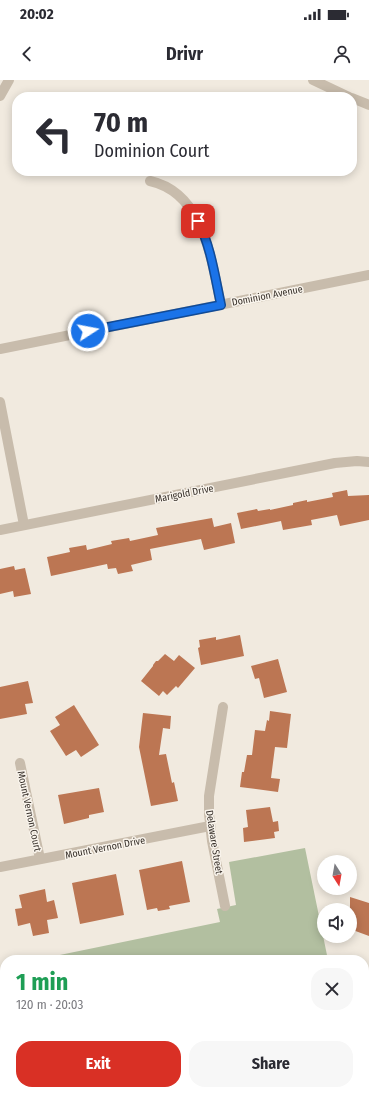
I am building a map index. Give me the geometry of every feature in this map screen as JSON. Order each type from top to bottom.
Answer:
[{"type":"street","points":[[0,96],[9,80]]},
{"type":"street","points":[[313,80],[338,92]]},
{"type":"street","points":[[357,100],[369,105]]},
{"type":"street","points":[[150,180],[171,189],[182,198],[193,213],[202,230],[208,247],[221,305]]},
{"type":"street","name":"Dominion Avenue","points":[[0,349],[369,275]]},
{"type":"street","points":[[0,402],[24,525]]},
{"type":"street","name":"Marigold Drive","points":[[0,530],[336,463],[356,461],[369,462]]},
{"type":"street","name":"Delaware Street","points":[[223,707],[210,796],[209,814],[225,906]]},
{"type":"street","name":"Mount Vernon Court","points":[[20,763],[40,859]]},
{"type":"street","name":"Mount Vernon Drive","points":[[0,867],[210,826]]},
{"type":"green space","points":[[305,848],[317,906],[317,943],[325,943],[327,955],[60,955],[220,922],[217,909],[236,905],[229,862]]},
{"type":"building","points":[[347,490],[348,496],[369,495],[369,520],[340,526],[337,515],[311,520],[312,525],[283,530],[281,521],[241,529],[237,513],[257,509],[258,511],[270,510],[307,500],[307,502],[333,497],[332,493]]},
{"type":"building","points":[[212,518],[214,527],[231,523],[235,543],[204,550],[201,539],[150,549],[152,560],[131,565],[133,571],[118,574],[116,568],[108,569],[107,564],[51,576],[47,557],[70,552],[69,548],[86,545],[87,550],[112,544],[111,541],[129,538],[130,541],[158,535],[156,528]]},
{"type":"building","points":[[14,566],[15,570],[25,568],[31,594],[14,597],[13,591],[0,594],[0,569]]},
{"type":"building","points":[[240,635],[244,656],[201,665],[198,648],[200,647],[199,640],[216,637],[216,640]]},
{"type":"building","points":[[165,654],[174,661],[179,655],[195,668],[178,688],[176,686],[167,695],[163,691],[159,696],[141,681],[156,661],[158,661]]},
{"type":"building","points":[[278,659],[287,692],[264,698],[259,678],[255,679],[251,666]]},
{"type":"building","points":[[28,681],[33,703],[25,704],[27,714],[0,719],[0,687]]},
{"type":"building","points":[[74,705],[99,745],[81,757],[76,750],[66,756],[50,731],[60,725],[55,717]]},
{"type":"building","points":[[270,711],[291,714],[287,748],[275,747],[271,778],[280,779],[278,792],[240,787],[242,772],[244,772],[247,755],[252,755],[255,730],[265,731],[267,720],[269,721]]},
{"type":"building","points":[[143,713],[171,716],[170,729],[163,728],[159,755],[166,754],[172,783],[174,782],[178,801],[151,806],[139,747]]},
{"type":"building","points":[[99,788],[104,812],[89,815],[89,818],[64,824],[58,795]]},
{"type":"building","points":[[270,807],[273,822],[278,821],[279,831],[274,832],[275,838],[244,842],[243,828],[248,827],[246,810]]},
{"type":"building","points":[[182,861],[190,902],[169,906],[170,909],[158,911],[157,908],[147,910],[139,870]]},
{"type":"building","points":[[116,874],[124,915],[80,924],[72,883]]},
{"type":"building","points":[[45,889],[47,902],[54,900],[58,918],[47,920],[49,933],[33,936],[30,923],[18,926],[15,909],[22,908],[19,895]]},
{"type":"building","points":[[350,897],[369,903],[369,936],[357,932],[357,903],[350,903]]},
{"type":"route","points":[[88,331],[221,305],[208,247],[198,221]]}]
